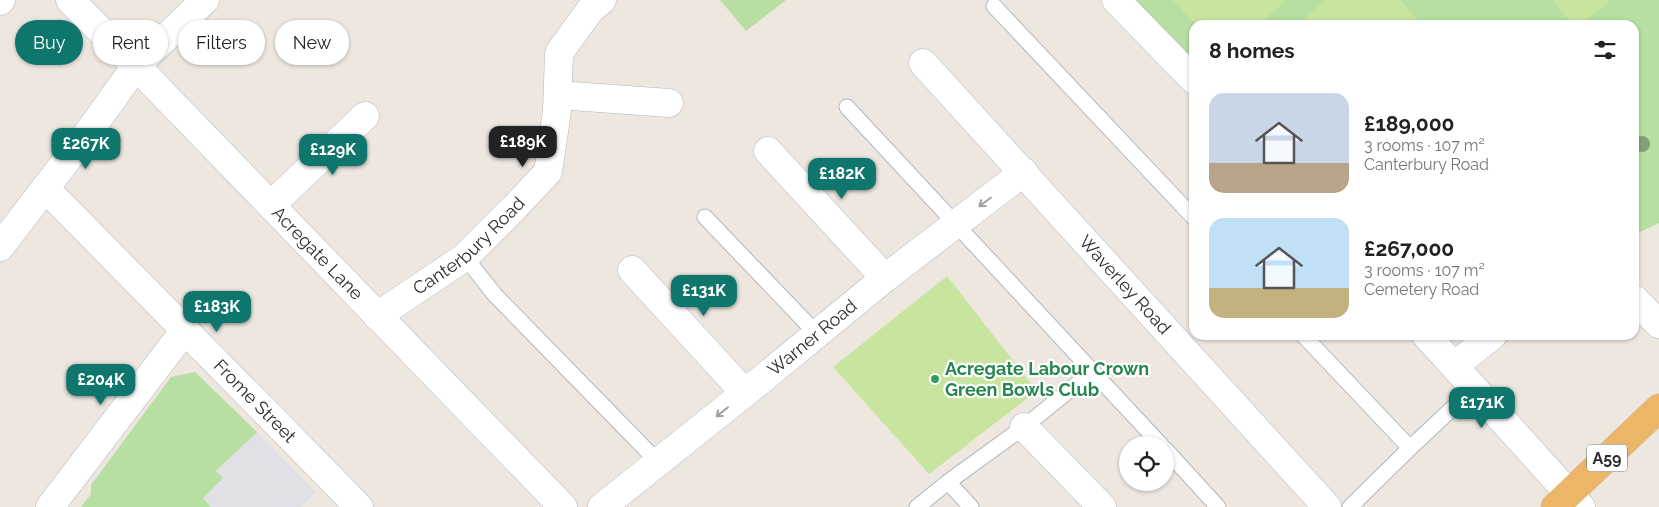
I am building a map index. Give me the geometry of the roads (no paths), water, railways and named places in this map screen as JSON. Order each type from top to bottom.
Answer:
[{"type":"highway","name":"A59","points":[[1568,503],[1659,408]]},
{"type":"street","name":"Acregate Lane","points":[[70,0],[562,507]]},
{"type":"street","points":[[0,247],[90,130],[136,66],[205,0]]},
{"type":"street","name":"Canterbury Road","points":[[377,316],[465,257],[548,172],[557,111],[559,53],[590,10],[602,0]]},
{"type":"street","points":[[1116,0],[1189,75]]},
{"type":"street","name":"Waverley Road","points":[[923,63],[1327,507]]},
{"type":"street","points":[[558,95],[669,104]]},
{"type":"street","points":[[271,205],[365,116]]},
{"type":"street","points":[[768,151],[885,278]]},
{"type":"street","name":"Warner Road","points":[[602,507],[745,394],[885,278],[1024,172]]},
{"type":"street","name":"Frome Street","points":[[45,188],[359,507]]},
{"type":"street","points":[[632,270],[745,394]]},
{"type":"street","points":[[1639,305],[1659,324]]},
{"type":"street","points":[[50,507],[185,330]]},
{"type":"street","points":[[1431,340],[1474,388],[1568,503]]},
{"type":"street","points":[[1454,366],[1487,340]]},
{"type":"street","points":[[1024,427],[1102,507]]},
{"type":"lane","points":[[994,6],[1189,213]]},
{"type":"lane","points":[[847,107],[1153,436]]},
{"type":"lane","points":[[705,217],[817,334]]},
{"type":"lane","points":[[465,257],[495,295],[658,462]]},
{"type":"lane","points":[[1308,340],[1410,448]]},
{"type":"lane","points":[[917,507],[1024,427],[1093,371]]},
{"type":"lane","points":[[1350,507],[1474,388]]},
{"type":"lane","points":[[1174,459],[1218,507]]},
{"type":"lane","points":[[948,482],[972,507]]},
{"type":"place","name":"Acregate Labour Crown Green Bowls Club","points":[[935,379]]}]
